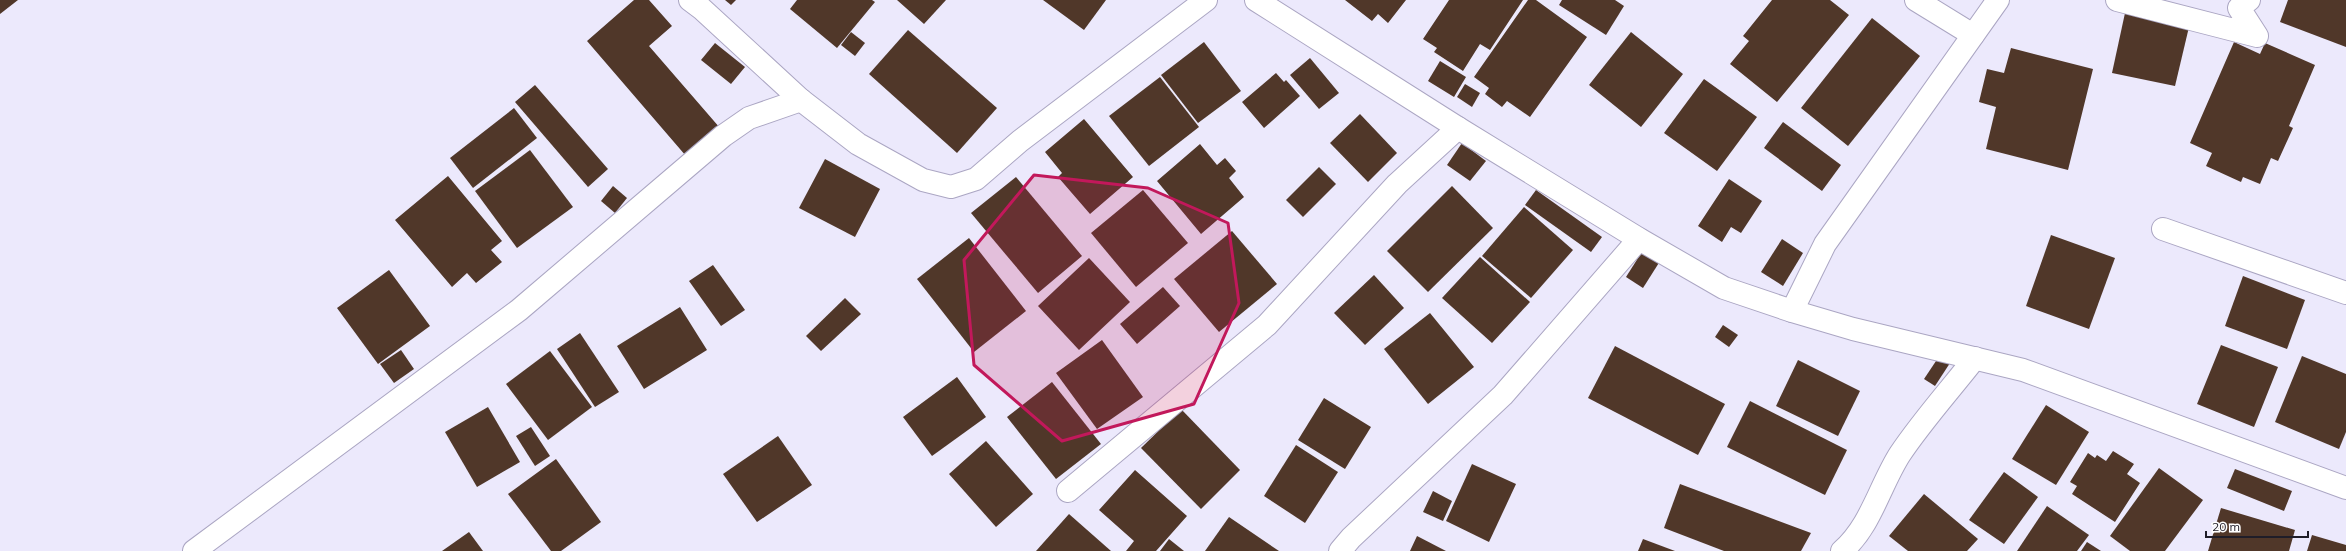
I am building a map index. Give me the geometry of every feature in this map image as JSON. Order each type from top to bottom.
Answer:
[{"type":"street","points":[[690,0],[702,9],[801,100],[858,144],[923,180],[951,188],[976,179],[1020,142],[1206,0]]},
{"type":"street","points":[[1256,0],[1458,128],[1639,239],[1724,288],[1792,311],[1853,329],[2023,370],[2346,488]]},
{"type":"street","points":[[1916,0],[1973,35]]},
{"type":"street","points":[[1792,311],[1825,244],[1998,0]]},
{"type":"street","points":[[2117,0],[2257,36],[2239,8],[2249,0]]},
{"type":"street","points":[[194,551],[519,310],[723,136],[750,118],[801,100]]},
{"type":"street","points":[[1068,491],[1266,325],[1397,184],[1458,128]]},
{"type":"street","points":[[2163,229],[2346,293]]},
{"type":"street","points":[[1340,551],[1351,538],[1503,395],[1639,239]]},
{"type":"street","points":[[1842,551],[1850,544],[1865,522],[1900,455],[1975,358]]},
{"type":"highlighted area","points":[[1034,175],[1148,188],[1228,223],[1239,303],[1194,404],[1062,441],[974,365],[964,260]]},
{"type":"building","points":[[0,0],[18,0],[0,14]]},
{"type":"building","points":[[634,0],[649,0],[672,26],[649,46],[720,128],[686,156],[587,41]]},
{"type":"building","points":[[725,0],[736,0],[731,5]]},
{"type":"building","points":[[797,0],[872,0],[875,2],[837,48],[790,9]]},
{"type":"building","points":[[897,0],[946,0],[924,24]]},
{"type":"building","points":[[1043,0],[1106,0],[1084,30]]},
{"type":"building","points":[[1345,0],[1406,0],[1388,23],[1378,14],[1372,21]]},
{"type":"building","points":[[1449,0],[1523,0],[1490,50],[1480,44],[1463,71],[1434,52],[1437,48],[1423,39]]},
{"type":"building","points":[[1528,0],[1536,0],[1587,37],[1530,117],[1507,101],[1502,107],[1485,94],[1489,88],[1474,77]]},
{"type":"building","points":[[1562,0],[1615,0],[1624,6],[1606,35],[1559,5]]},
{"type":"building","points":[[1772,0],[1830,0],[1849,15],[1777,102],[1730,64],[1749,41],[1743,36]]},
{"type":"building","points":[[2288,0],[2346,0],[2346,47],[2280,22]]},
{"type":"building","points":[[2125,13],[2189,27],[2175,86],[2112,73]]},
{"type":"building","points":[[1872,18],[1920,56],[1848,146],[1801,108]]},
{"type":"building","points":[[908,30],[997,108],[957,153],[869,74]]},
{"type":"building","points":[[851,32],[865,43],[855,56],[841,45]]},
{"type":"building","points":[[1631,32],[1683,74],[1641,127],[1589,85]]},
{"type":"building","points":[[1204,42],[1241,91],[1198,123],[1161,75]]},
{"type":"building","points":[[2234,42],[2260,54],[2265,43],[2315,65],[2289,126],[2293,128],[2278,161],[2271,158],[2260,184],[2243,177],[2241,182],[2206,166],[2212,153],[2190,143]]},
{"type":"building","points":[[715,43],[745,67],[731,84],[701,60]]},
{"type":"building","points":[[2011,48],[2093,69],[2068,170],[1986,149],[1996,107],[1979,102],[1987,69],[2004,73]]},
{"type":"building","points":[[1310,58],[1339,93],[1319,109],[1290,75]]},
{"type":"building","points":[[1440,61],[1466,77],[1454,97],[1428,81]]},
{"type":"building","points":[[1276,73],[1284,82],[1286,80],[1300,96],[1264,128],[1242,102]]},
{"type":"building","points":[[1160,77],[1199,127],[1149,166],[1109,116]]},
{"type":"building","points":[[1704,79],[1757,117],[1717,171],[1664,133]]},
{"type":"building","points":[[1465,84],[1480,93],[1472,107],[1457,97]]},
{"type":"building","points":[[535,85],[608,169],[588,187],[515,102]]},
{"type":"building","points":[[514,108],[537,138],[473,188],[450,158]]},
{"type":"building","points":[[1360,114],[1397,153],[1368,182],[1330,143]]},
{"type":"building","points":[[1084,119],[1133,177],[1090,214],[1058,177],[1062,173],[1045,152]]},
{"type":"building","points":[[1783,122],[1841,165],[1822,191],[1764,148]]},
{"type":"building","points":[[1462,143],[1486,161],[1470,181],[1447,165]]},
{"type":"building","points":[[1200,144],[1217,165],[1225,158],[1236,171],[1229,178],[1244,197],[1201,234],[1157,181]]},
{"type":"building","points":[[530,150],[573,207],[517,248],[475,191]]},
{"type":"building","points":[[825,159],[880,189],[855,237],[799,208]]},
{"type":"building","points":[[1319,167],[1336,184],[1303,217],[1286,200]]},
{"type":"building","points":[[448,176],[502,241],[491,250],[502,262],[476,283],[467,273],[452,287],[395,220]]},
{"type":"building","points":[[1016,177],[1082,256],[1038,293],[971,213]]},
{"type":"building","points":[[1729,179],[1762,201],[1741,233],[1731,227],[1722,242],[1698,226]]},
{"type":"building","points":[[613,186],[627,198],[615,213],[601,201]]},
{"type":"building","points":[[1452,186],[1493,228],[1428,292],[1387,251]]},
{"type":"building","points":[[1143,190],[1188,243],[1136,287],[1091,233]]},
{"type":"building","points":[[1536,190],[1602,237],[1591,252],[1525,205]]},
{"type":"building","points":[[1524,207],[1573,250],[1531,298],[1482,256]]},
{"type":"building","points":[[1232,231],[1277,284],[1219,332],[1174,279]]},
{"type":"building","points":[[2051,235],[2115,258],[2089,329],[2026,306]]},
{"type":"building","points":[[969,238],[1026,311],[974,352],[917,279]]},
{"type":"building","points":[[1782,239],[1803,253],[1783,286],[1761,272]]},
{"type":"building","points":[[1645,247],[1662,258],[1643,288],[1626,277]]},
{"type":"building","points":[[1480,257],[1530,302],[1492,343],[1442,298]]},
{"type":"building","points":[[1089,258],[1130,302],[1079,350],[1038,306]]},
{"type":"building","points":[[713,265],[745,310],[721,326],[689,281]]},
{"type":"building","points":[[389,270],[430,326],[378,364],[337,308]]},
{"type":"building","points":[[1374,275],[1404,308],[1365,345],[1334,313]]},
{"type":"building","points":[[2243,276],[2305,300],[2287,349],[2225,326]]},
{"type":"building","points":[[1163,287],[1180,306],[1137,344],[1120,324]]},
{"type":"building","points":[[845,298],[861,314],[821,351],[806,336]]},
{"type":"building","points":[[680,307],[707,350],[644,389],[617,346]]},
{"type":"building","points":[[1430,313],[1474,367],[1428,404],[1384,349]]},
{"type":"building","points":[[1723,325],[1738,335],[1729,347],[1715,337]]},
{"type":"building","points":[[580,333],[619,392],[595,407],[557,349]]},
{"type":"building","points":[[1102,340],[1143,397],[1097,429],[1056,373]]},
{"type":"building","points":[[2221,345],[2278,367],[2254,427],[2197,404]]},
{"type":"building","points":[[1615,346],[1725,404],[1698,455],[1588,398]]},
{"type":"building","points":[[401,350],[414,369],[394,383],[380,364]]},
{"type":"building","points":[[550,351],[592,407],[548,440],[506,384]]},
{"type":"building","points":[[1940,355],[1950,363],[1935,386],[1924,379]]},
{"type":"building","points":[[2302,356],[2346,374],[2346,432],[2339,449],[2275,422]]},
{"type":"building","points":[[1798,360],[1860,391],[1838,436],[1776,406]]},
{"type":"building","points":[[957,377],[986,417],[932,456],[903,417]]},
{"type":"building","points":[[1052,382],[1101,444],[1056,479],[1007,417]]},
{"type":"building","points":[[1324,398],[1371,427],[1345,469],[1298,440]]},
{"type":"building","points":[[1750,401],[1847,450],[1825,495],[1727,447]]},
{"type":"building","points":[[2046,405],[2089,432],[2056,485],[2012,459]]},
{"type":"building","points":[[488,407],[520,462],[477,487],[445,432]]},
{"type":"building","points":[[1181,409],[1240,470],[1201,509],[1141,448]]},
{"type":"building","points":[[531,427],[550,456],[535,466],[516,436]]},
{"type":"building","points":[[778,436],[812,485],[757,522],[723,474]]},
{"type":"building","points":[[986,441],[1033,494],[996,527],[949,474]]},
{"type":"building","points":[[1296,445],[1338,472],[1305,523],[1264,496]]},
{"type":"building","points":[[2113,451],[2134,464],[2127,474],[2140,483],[2115,522],[2072,494],[2077,486],[2070,482],[2088,453],[2095,458],[2097,455],[2106,461]]},
{"type":"building","points":[[556,459],[601,522],[561,551],[551,551],[508,494]]},
{"type":"building","points":[[1472,464],[1516,484],[1489,542],[1446,521]]},
{"type":"building","points":[[2159,468],[2203,500],[2165,551],[2130,551],[2110,536]]},
{"type":"building","points":[[2235,469],[2292,491],[2284,511],[2227,488]]},
{"type":"building","points":[[1135,470],[1187,516],[1156,551],[1126,551],[1134,541],[1099,510]]},
{"type":"building","points":[[2004,472],[2038,497],[2004,544],[1969,520]]},
{"type":"building","points":[[1680,484],[1811,533],[1801,551],[1724,551],[1664,528]]},
{"type":"building","points":[[1433,491],[1452,501],[1443,521],[1423,512]]},
{"type":"building","points":[[1924,494],[1978,539],[1967,551],[1908,551],[1889,536]]},
{"type":"building","points":[[2047,506],[2089,535],[2077,551],[2017,551]]},
{"type":"building","points":[[2221,508],[2295,530],[2289,551],[2208,551]]},
{"type":"building","points":[[1069,514],[1111,551],[1036,551]]},
{"type":"building","points":[[1229,517],[1279,551],[1205,551]]},
{"type":"building","points":[[469,532],[483,551],[442,551]]},
{"type":"building","points":[[2312,535],[2346,545],[2346,551],[2307,551]]},
{"type":"building","points":[[1417,536],[1446,551],[1410,551]]},
{"type":"building","points":[[1169,539],[1184,551],[1160,551]]},
{"type":"building","points":[[1643,539],[1675,551],[1638,551]]},
{"type":"building","points":[[2087,542],[2101,551],[2081,551]]}]
